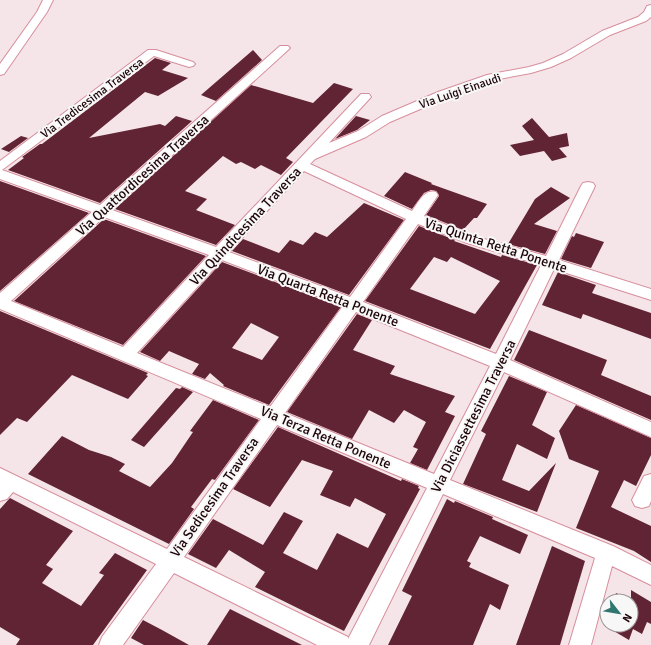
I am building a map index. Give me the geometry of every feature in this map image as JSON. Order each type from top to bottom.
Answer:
[{"type":"street","points":[[0,72],[42,12],[48,0]]},
{"type":"street","name":"Via Luigi Einaudi","points":[[306,160],[362,134],[386,119],[442,95],[491,78],[531,70],[547,65],[567,56],[606,33],[642,19],[649,13],[651,8]]},
{"type":"street","name":"Via Quattordicesima Traversa","points":[[0,302],[284,48]]},
{"type":"street","name":"Via Tredicesima Traversa","points":[[0,167],[152,52],[189,64]]},
{"type":"street","name":"Via Quindicesima Traversa","points":[[125,355],[365,96]]},
{"type":"street","name":"Via Quinta Retta Ponente","points":[[306,160],[414,217],[472,240],[550,262],[651,296]]},
{"type":"street","name":"Via Quarta Retta Ponente","points":[[0,174],[220,253],[352,304],[500,363],[651,430]]},
{"type":"street","name":"Via Diciassettesima Traversa","points":[[357,645],[588,186]]},
{"type":"street","name":"Via Sedicesima Traversa","points":[[110,645],[169,560],[431,195]]},
{"type":"street","name":"Via Terza Retta Ponente","points":[[0,302],[606,553],[651,575]]},
{"type":"street","points":[[642,500],[651,482]]},
{"type":"street","points":[[4,483],[169,560],[340,645]]},
{"type":"street","points":[[580,645],[606,553]]},
{"type":"building","points":[[253,50],[262,60],[216,101],[201,95]]},
{"type":"building","points":[[155,58],[171,63],[162,70],[188,78],[158,96],[145,92],[89,138],[160,124],[165,126],[176,116],[192,121],[100,203],[8,170],[24,158],[22,157],[42,144]]},
{"type":"building","points":[[334,83],[353,89],[286,158],[293,162],[281,175],[261,165],[255,169],[241,162],[236,164],[223,156],[185,191],[207,199],[196,210],[235,225],[216,245],[115,209],[251,85],[313,103]]},
{"type":"building","points":[[356,116],[370,120],[357,130],[335,139]]},
{"type":"building","points":[[532,118],[549,137],[567,133],[569,146],[559,148],[567,157],[552,161],[544,151],[520,156],[510,145],[534,140],[522,126]]},
{"type":"building","points":[[21,136],[28,138],[9,152],[1,149]]},
{"type":"building","points":[[405,172],[432,183],[431,184],[487,204],[477,218],[474,218],[463,230],[426,215],[439,196],[436,191],[431,190],[424,193],[412,209],[384,196]]},
{"type":"building","points":[[0,181],[89,213],[0,291]]},
{"type":"building","points":[[551,187],[570,198],[534,224],[557,231],[545,254],[508,244],[535,199]]},
{"type":"building","points":[[364,203],[404,220],[349,295],[232,251],[243,239],[279,253],[290,240],[303,245],[315,232],[327,237]]},
{"type":"building","points":[[104,219],[206,256],[123,345],[14,301]]},
{"type":"building","points":[[419,226],[455,240],[454,241],[501,257],[502,255],[537,265],[490,349],[365,301]],"holes":[[[434,257],[447,262],[451,257],[500,281],[475,314],[410,289]]]},
{"type":"building","points":[[576,233],[604,242],[591,268],[561,259],[572,236],[574,237]]},
{"type":"building","points":[[222,262],[341,307],[269,405],[223,386],[224,385],[210,373],[205,379],[192,374],[199,364],[169,351],[160,361],[140,352]],"holes":[[[251,323],[279,337],[262,360],[232,348]]]},
{"type":"building","points":[[558,272],[596,285],[592,293],[651,313],[651,339],[583,314],[581,319],[542,305]]},
{"type":"building","points":[[0,311],[148,373],[146,375],[148,376],[128,399],[72,375],[27,422],[17,418],[0,435]]},
{"type":"building","points":[[357,314],[372,320],[353,350],[395,366],[390,374],[455,396],[445,412],[455,416],[427,470],[410,463],[418,449],[413,447],[426,422],[404,410],[394,423],[369,410],[352,439],[287,412]]},
{"type":"building","points":[[529,330],[607,360],[601,375],[651,396],[651,420],[514,360]]},
{"type":"building","points":[[509,376],[547,392],[532,425],[555,438],[547,459],[517,444],[502,480],[529,491],[556,463],[537,512],[463,484],[486,434],[481,431]]},
{"type":"building","points":[[182,387],[193,392],[144,447],[131,440],[176,388],[180,389]]},
{"type":"building","points":[[213,400],[259,420],[215,480],[212,479],[191,507],[194,509],[169,544],[28,474],[62,436],[89,450],[111,457],[125,464],[119,471],[150,487],[172,463],[193,432],[190,431]]},
{"type":"building","points":[[576,405],[651,438],[651,455],[636,486],[624,480],[611,507],[651,526],[651,562],[634,551],[576,528],[599,471],[569,459],[559,431]]},
{"type":"building","points":[[278,427],[401,481],[402,479],[419,486],[418,488],[420,489],[344,631],[255,587],[265,572],[229,550],[216,568],[188,554],[213,519],[263,545],[284,512],[303,521],[283,553],[317,570],[337,533],[368,548],[386,514],[355,498],[350,507],[320,495],[333,471],[302,460],[270,507],[233,489]]},
{"type":"building","points":[[10,498],[73,531],[46,565],[53,569],[42,583],[81,606],[104,575],[99,573],[115,553],[147,570],[93,645],[16,645],[20,639],[0,627],[0,509]]},
{"type":"building","points":[[447,499],[493,517],[492,519],[528,535],[520,554],[480,536],[467,561],[471,563],[469,567],[509,585],[500,610],[490,604],[473,645],[388,645],[412,596],[402,591]]},
{"type":"building","points":[[552,546],[585,561],[560,645],[516,645]]},
{"type":"building","points":[[639,595],[651,602],[651,624],[647,622],[642,634],[639,632]]},
{"type":"building","points":[[230,609],[302,645],[207,645]]},
{"type":"building","points":[[143,620],[189,645],[144,645],[131,638]]},
{"type":"building","points":[[617,633],[632,633],[629,640]]}]
